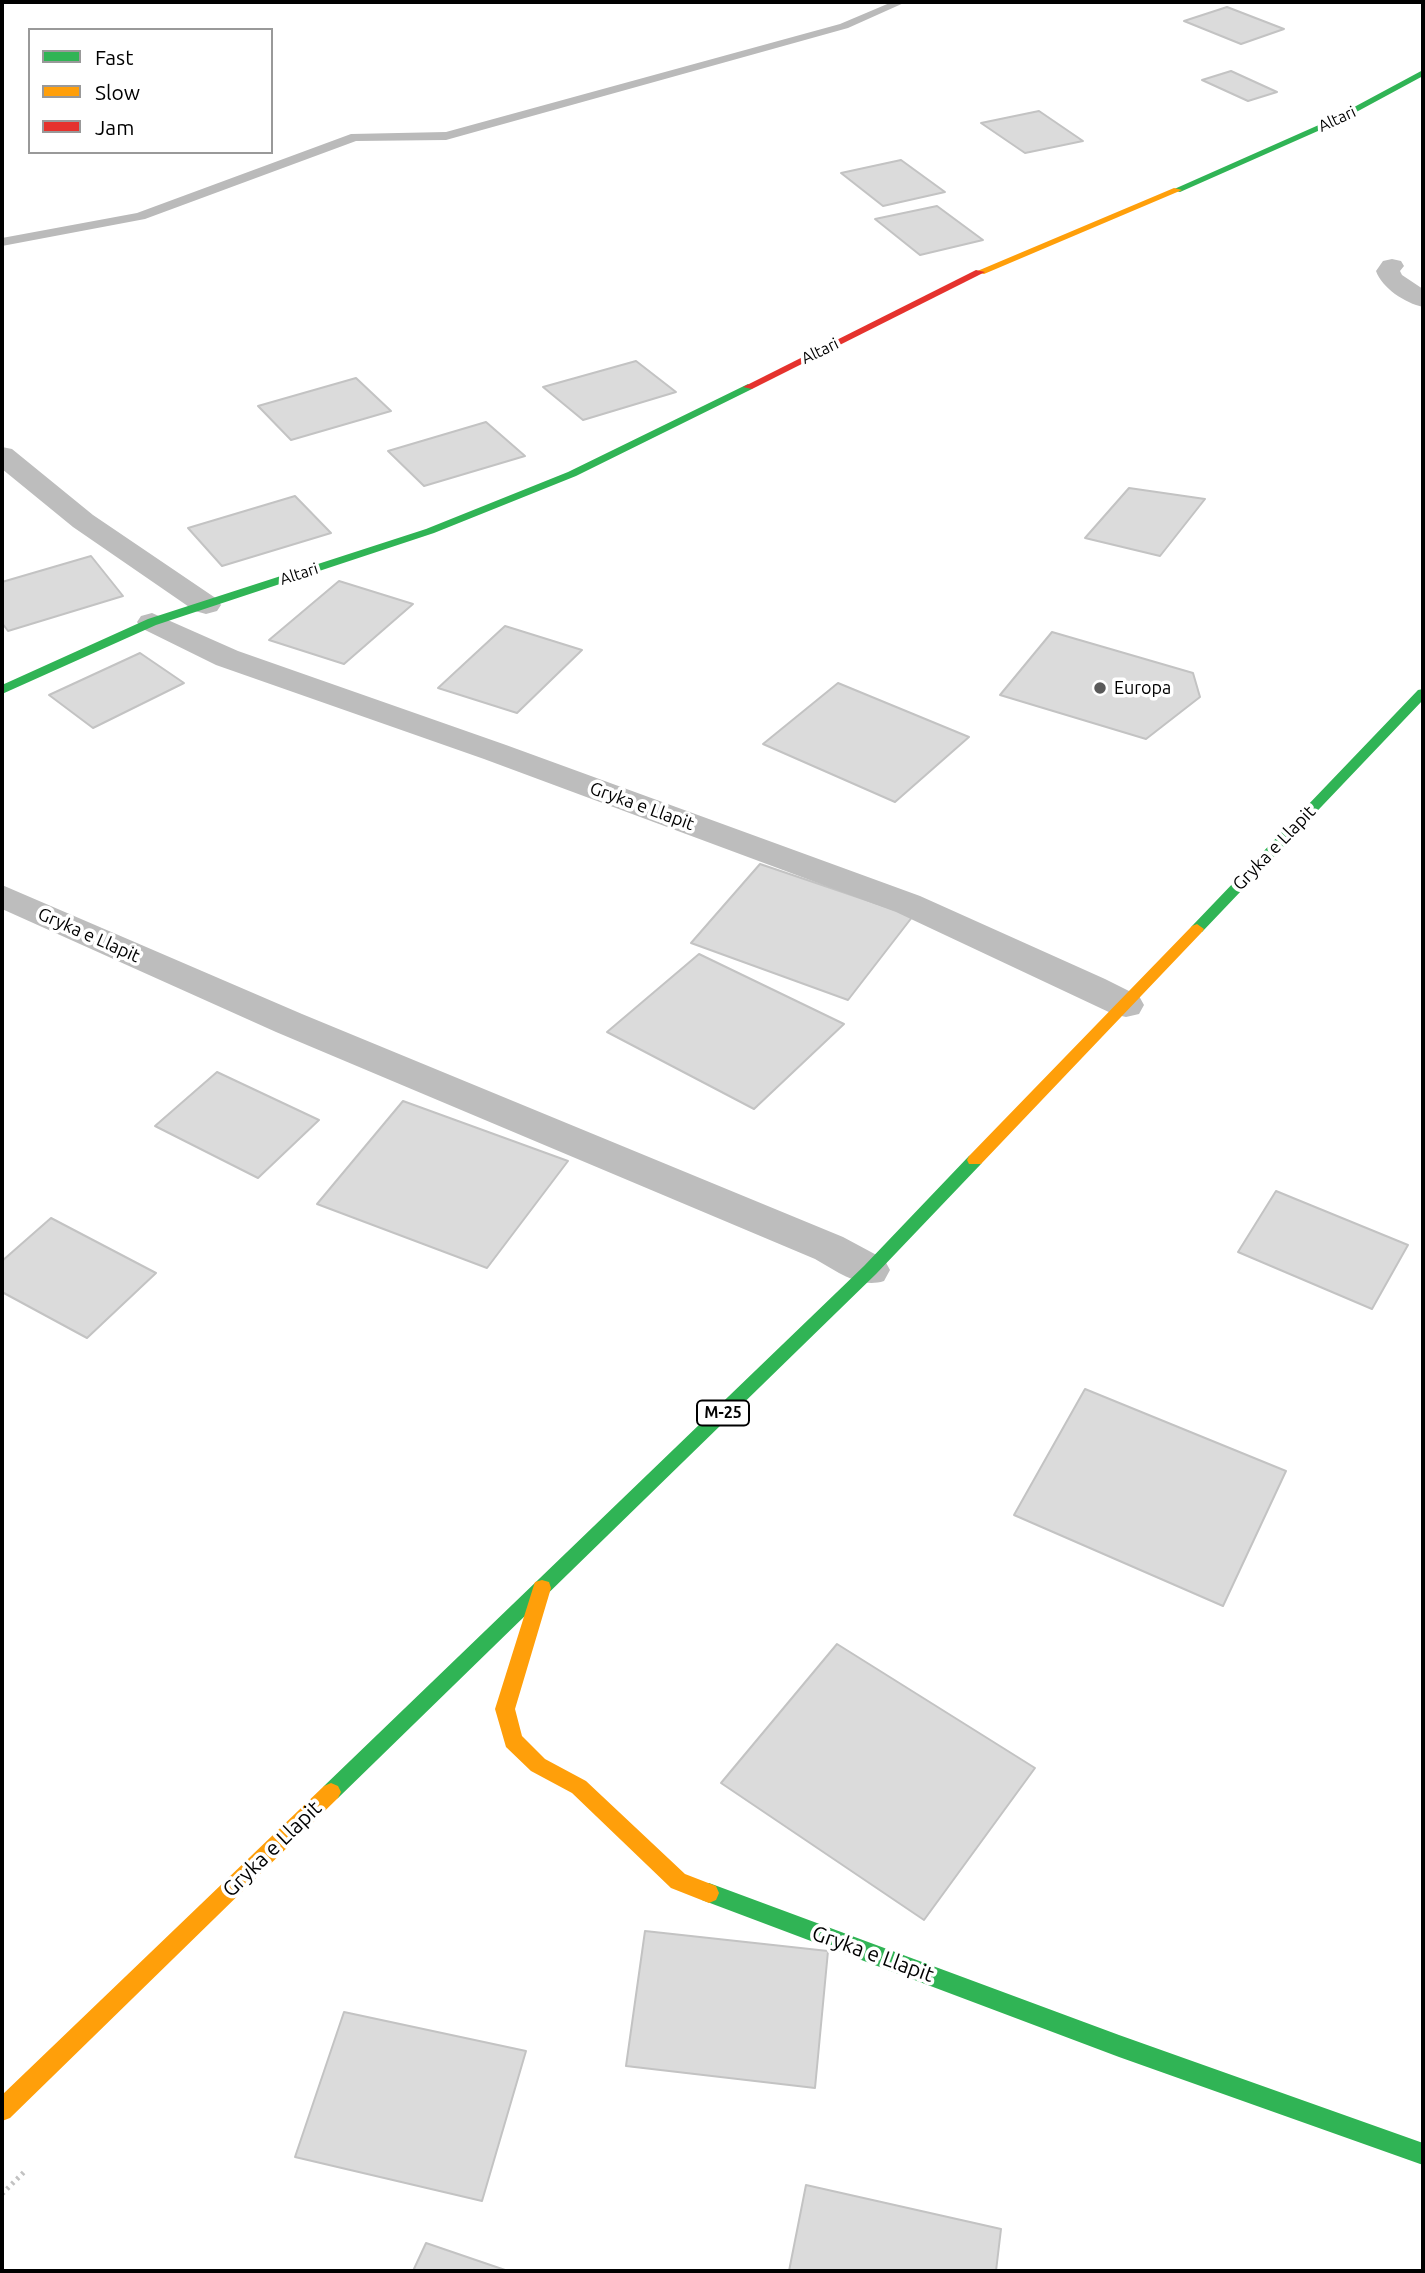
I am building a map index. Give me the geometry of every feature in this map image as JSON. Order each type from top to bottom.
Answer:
[{"type":"street","name":"Altari","points":[[2,690],[152,622],[430,531],[572,474],[981,272],[1265,153],[1385,96],[1423,73]]},
{"type":"street","points":[[1392,266],[1388,271],[1391,279],[1423,300]]},
{"type":"street","points":[[2,455],[83,521],[206,605]]},
{"type":"street","name":"Gryka e Llapit","points":[[152,622],[227,658],[495,752],[908,904],[1126,1005]]},
{"type":"street","name":"Gryka e Llapit","points":[[2,2110],[870,1270],[1423,693]]},
{"type":"street","name":"Gryka e Llapit","points":[[2,896],[289,1023],[829,1248],[870,1270]]},
{"type":"street","name":"Gryka e Llapit","points":[[542,1588],[505,1709],[513,1741],[538,1765],[579,1787],[678,1881],[1119,2046],[1423,2154]]},
{"type":"building","points":[[1227,7],[1284,29],[1241,44],[1184,21]]},
{"type":"building","points":[[1231,71],[1277,92],[1248,101],[1202,80]]},
{"type":"building","points":[[1039,111],[1083,141],[1025,153],[981,123]]},
{"type":"building","points":[[901,160],[945,192],[883,206],[841,173]]},
{"type":"building","points":[[937,206],[983,240],[920,255],[875,219]]},
{"type":"building","points":[[636,361],[676,392],[583,420],[543,387]]},
{"type":"building","points":[[356,378],[391,411],[291,440],[258,406]]},
{"type":"building","points":[[486,422],[525,456],[424,486],[388,451]]},
{"type":"building","points":[[1129,488],[1205,499],[1160,556],[1085,538]]},
{"type":"building","points":[[295,496],[331,533],[222,566],[188,528]]},
{"type":"building","points":[[91,556],[123,596],[8,631],[2,623],[2,582]]},
{"type":"building","points":[[339,581],[413,604],[344,664],[269,640]]},
{"type":"building","points":[[505,626],[582,650],[517,713],[438,688]]},
{"type":"building","points":[[1052,632],[1193,673],[1200,697],[1146,739],[1000,695]]},
{"type":"building","points":[[140,653],[184,683],[93,728],[49,695]]},
{"type":"building","points":[[838,683],[969,737],[895,802],[763,744]]},
{"type":"building","points":[[760,864],[913,916],[848,1000],[691,943]]},
{"type":"building","points":[[699,954],[844,1024],[754,1109],[607,1032]]},
{"type":"building","points":[[217,1072],[319,1120],[258,1178],[155,1126]]},
{"type":"building","points":[[403,1101],[568,1161],[487,1268],[317,1204]]},
{"type":"building","points":[[1276,1191],[1408,1245],[1372,1309],[1238,1252]]},
{"type":"building","points":[[51,1218],[156,1273],[87,1338],[2,1292],[2,1261]]},
{"type":"building","points":[[1085,1389],[1286,1471],[1223,1606],[1014,1515]]},
{"type":"building","points":[[837,1644],[1035,1768],[924,1920],[721,1783]]},
{"type":"building","points":[[645,1931],[828,1951],[815,2088],[626,2066]]},
{"type":"building","points":[[344,2012],[526,2051],[482,2201],[295,2157]]},
{"type":"building","points":[[806,2185],[1001,2229],[996,2271],[789,2271]]},
{"type":"building","points":[[426,2243],[508,2271],[413,2271]]},
{"type":"waterway","points":[[2,242],[140,216],[355,137],[446,136],[844,26],[901,2]]},
{"type":"traffic: fast","points":[[1177,190],[1333,121],[1423,73]]},
{"type":"traffic: fast","points":[[2,690],[152,622],[430,531],[572,474],[748,387]]},
{"type":"traffic: fast","points":[[1197,929],[1423,693]]},
{"type":"traffic: fast","points":[[331,1792],[870,1270],[975,1160]]},
{"type":"traffic: fast","points":[[709,1893],[1119,2046],[1423,2154]]},
{"type":"traffic: slow","points":[[980,272],[1177,190]]},
{"type":"traffic: slow","points":[[975,1160],[1197,929]]},
{"type":"traffic: slow","points":[[542,1588],[505,1709],[513,1741],[538,1765],[579,1787],[678,1881],[709,1893]]},
{"type":"traffic: slow","points":[[2,2110],[331,1792]]},
{"type":"traffic: jam","points":[[748,387],[980,272]]},
{"type":"place","name":"Europa","points":[[1100,688]]}]
